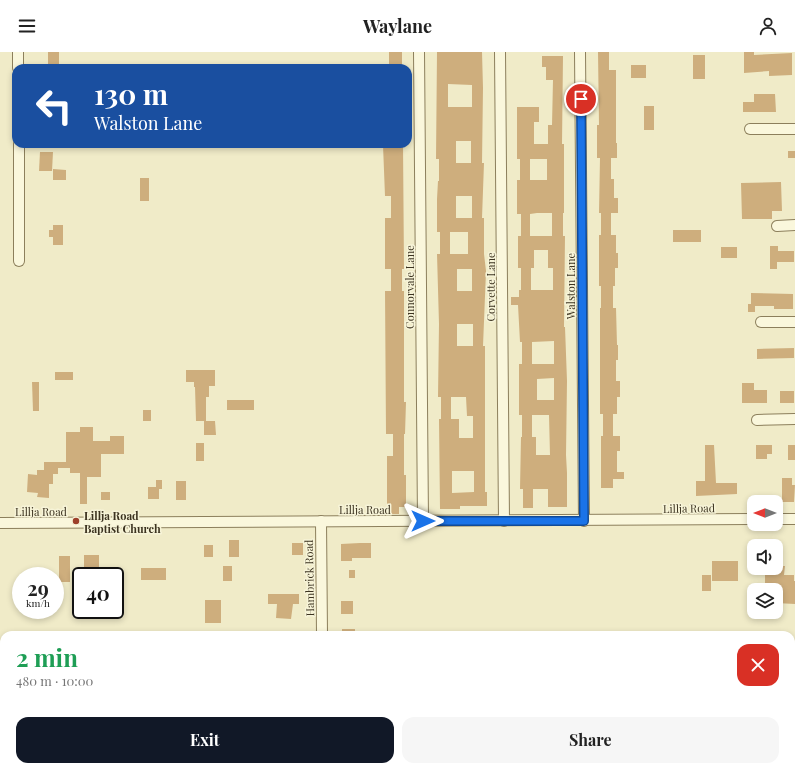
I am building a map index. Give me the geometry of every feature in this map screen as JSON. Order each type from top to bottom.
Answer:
[{"type":"street","points":[[18,52],[18,64]]},
{"type":"street","name":"Connorvale Lane","points":[[419,52],[423,521]]},
{"type":"street","name":"Corvette Lane","points":[[500,52],[504,521]]},
{"type":"street","name":"Walston Lane","points":[[580,52],[584,521]]},
{"type":"street","points":[[750,129],[795,129]]},
{"type":"street","points":[[18,261],[19,148]]},
{"type":"street","points":[[777,226],[795,226]]},
{"type":"street","points":[[761,322],[795,322]]},
{"type":"street","points":[[757,420],[795,419]]},
{"type":"street","name":"Lillja Road","points":[[0,523],[747,519]]},
{"type":"street","points":[[783,519],[795,519]]},
{"type":"street","name":"Hambrick Road","points":[[321,522],[322,631]]},
{"type":"building","points":[[48,52],[59,52],[59,64],[48,64]]},
{"type":"building","points":[[389,52],[402,52],[402,64],[389,64]]},
{"type":"building","points":[[437,52],[482,52],[482,163],[484,163],[482,218],[484,218],[484,254],[486,271],[483,346],[485,346],[485,492],[487,492],[487,506],[460,506],[460,509],[440,509],[439,419],[441,419],[441,397],[438,397],[439,324],[437,254],[440,254],[440,232],[437,232],[439,159],[436,159]],"holes":[[[448,84],[472,85],[472,107],[448,107]],[[456,141],[471,141],[471,163],[456,163]],[[456,196],[472,196],[472,218],[456,218]],[[450,232],[468,232],[468,254],[450,254]],[[457,269],[472,269],[472,291],[457,291]],[[457,324],[473,324],[473,346],[457,346]],[[451,397],[466,397],[467,416],[473,416],[473,438],[459,438],[459,419],[451,419]],[[452,471],[474,471],[474,492],[452,493]]]},
{"type":"building","points":[[598,52],[609,52],[609,70],[616,70],[617,158],[611,158],[611,179],[614,179],[614,198],[618,198],[618,213],[611,213],[611,235],[616,235],[616,253],[618,253],[618,268],[615,268],[615,286],[613,286],[613,308],[616,308],[618,360],[616,360],[616,381],[620,381],[620,397],[617,397],[617,414],[613,414],[613,436],[620,436],[620,451],[617,451],[617,472],[624,472],[624,479],[613,479],[613,488],[601,488],[601,436],[603,436],[603,414],[600,414],[601,286],[599,286],[599,235],[601,235],[601,213],[599,213],[600,158],[597,158],[597,125],[599,125]]},
{"type":"building","points":[[744,52],[754,52],[754,55],[792,53],[792,75],[769,76],[769,71],[744,73]]},
{"type":"building","points":[[693,55],[705,55],[705,79],[693,79]]},
{"type":"building","points":[[542,56],[563,56],[562,144],[564,144],[563,236],[565,236],[564,327],[567,381],[567,507],[548,507],[548,489],[533,489],[533,508],[523,508],[523,489],[520,489],[522,415],[519,415],[519,364],[522,364],[522,342],[520,342],[518,305],[511,305],[511,297],[519,297],[519,290],[521,290],[521,268],[518,268],[518,236],[521,236],[521,214],[517,214],[517,180],[520,180],[520,159],[517,159],[517,107],[539,107],[539,122],[534,122],[534,144],[548,144],[548,125],[552,125],[553,80],[546,80],[546,67],[542,67]],"holes":[[[530,159],[547,159],[547,180],[530,180]],[[552,213],[552,236],[530,236],[530,214]],[[534,250],[548,250],[548,268],[553,268],[553,290],[531,290],[531,268],[534,268]],[[554,341],[554,364],[532,364],[532,342]],[[554,378],[554,400],[537,400],[537,379]],[[532,415],[549,415],[550,455],[536,455],[536,437],[532,437]]]},
{"type":"building","points":[[631,65],[646,65],[646,78],[631,78]]},
{"type":"building","points":[[754,94],[775,94],[776,112],[743,112],[743,102],[754,102]]},
{"type":"building","points":[[644,106],[654,106],[654,130],[644,130]]},
{"type":"building","points":[[383,148],[403,148],[404,269],[402,269],[402,291],[404,291],[404,402],[406,402],[404,475],[406,475],[406,507],[399,507],[399,514],[387,514],[387,456],[393,456],[393,434],[386,434],[385,291],[391,291],[391,269],[385,269],[385,218],[391,218],[391,196],[385,196]]},
{"type":"building","points":[[788,151],[795,151],[795,158],[788,158]]},
{"type":"building","points":[[40,152],[53,152],[52,171],[39,171]]},
{"type":"building","points":[[53,169],[66,170],[66,180],[53,180]]},
{"type":"building","points":[[140,178],[149,178],[149,201],[140,201]]},
{"type":"building","points":[[781,182],[782,211],[772,211],[772,219],[742,219],[741,183]]},
{"type":"building","points":[[53,225],[63,225],[63,245],[53,245],[53,237],[49,237],[49,230],[53,230]]},
{"type":"building","points":[[673,230],[701,230],[701,242],[673,242]]},
{"type":"building","points":[[770,246],[778,246],[778,251],[794,251],[794,262],[777,262],[777,269],[770,269]]},
{"type":"building","points":[[721,247],[737,247],[737,258],[721,258]]},
{"type":"building","points":[[751,293],[793,294],[793,309],[774,309],[774,306],[755,306],[755,312],[748,312],[748,304],[751,304]]},
{"type":"building","points":[[794,348],[794,358],[757,359],[757,349]]},
{"type":"building","points":[[186,370],[215,370],[215,386],[209,386],[209,397],[206,397],[206,421],[196,421],[195,387],[194,382],[186,382]]},
{"type":"building","points":[[55,372],[73,372],[73,380],[55,380]]},
{"type":"building","points":[[32,382],[39,382],[39,411],[33,411]]},
{"type":"building","points":[[742,383],[754,383],[754,390],[767,390],[767,403],[742,403]]},
{"type":"building","points":[[780,391],[794,391],[794,403],[780,403]]},
{"type":"building","points":[[227,400],[254,400],[254,410],[227,410]]},
{"type":"building","points":[[143,410],[151,410],[151,421],[143,421]]},
{"type":"building","points":[[204,421],[215,421],[216,435],[204,435]]},
{"type":"building","points":[[80,427],[93,427],[93,441],[110,441],[110,436],[124,436],[124,454],[101,454],[101,477],[87,477],[87,504],[80,504],[80,473],[70,473],[70,468],[58,468],[58,474],[53,474],[53,484],[49,484],[49,498],[37,497],[38,493],[27,492],[28,474],[37,475],[37,470],[44,470],[44,462],[66,462],[66,432],[80,432]]},
{"type":"building","points":[[196,443],[204,443],[204,461],[196,461]]},
{"type":"building","points":[[705,445],[714,445],[716,483],[737,483],[737,494],[696,496],[696,481],[705,481]]},
{"type":"building","points":[[756,445],[772,445],[772,454],[767,454],[767,459],[756,459]]},
{"type":"building","points":[[788,445],[795,445],[795,460],[788,460]]},
{"type":"building","points":[[782,478],[792,478],[792,485],[795,485],[794,502],[783,502]]},
{"type":"building","points":[[156,480],[162,480],[162,489],[159,489],[159,499],[148,499],[148,487],[156,487]]},
{"type":"building","points":[[176,481],[186,481],[186,500],[176,500]]},
{"type":"building","points":[[101,492],[110,492],[110,500],[101,500]]},
{"type":"building","points":[[229,540],[239,540],[239,557],[229,557]]},
{"type":"building","points":[[292,543],[303,543],[303,555],[292,555]]},
{"type":"building","points":[[371,543],[371,558],[352,558],[352,561],[341,561],[341,544]]},
{"type":"building","points":[[204,545],[213,545],[213,557],[204,557]]},
{"type":"building","points":[[84,555],[99,555],[99,567],[84,567]]},
{"type":"building","points":[[59,556],[70,556],[70,582],[64,582],[64,567],[59,567]]},
{"type":"building","points":[[712,561],[738,561],[738,581],[712,581]]},
{"type":"building","points":[[223,566],[232,566],[232,581],[223,581]]},
{"type":"building","points":[[783,566],[785,566],[784,575],[794,575],[795,604],[783,603],[783,583],[765,583],[765,575],[783,575]]},
{"type":"building","points":[[141,568],[166,568],[166,580],[141,580]]},
{"type":"building","points":[[349,570],[355,570],[355,578],[349,578]]},
{"type":"building","points":[[702,575],[711,575],[711,591],[702,591]]},
{"type":"building","points":[[268,594],[299,594],[299,604],[293,604],[291,619],[276,618],[277,604],[268,604]]},
{"type":"building","points":[[205,600],[221,600],[221,623],[205,623]]},
{"type":"building","points":[[341,601],[353,601],[353,614],[341,614]]},
{"type":"building","points":[[342,629],[355,629],[355,631],[342,631]]},
{"type":"place","name":"Lillja Road Baptist Church","points":[[76,521]]},
{"type":"route","points":[[423,521],[584,521],[581,99]]}]
